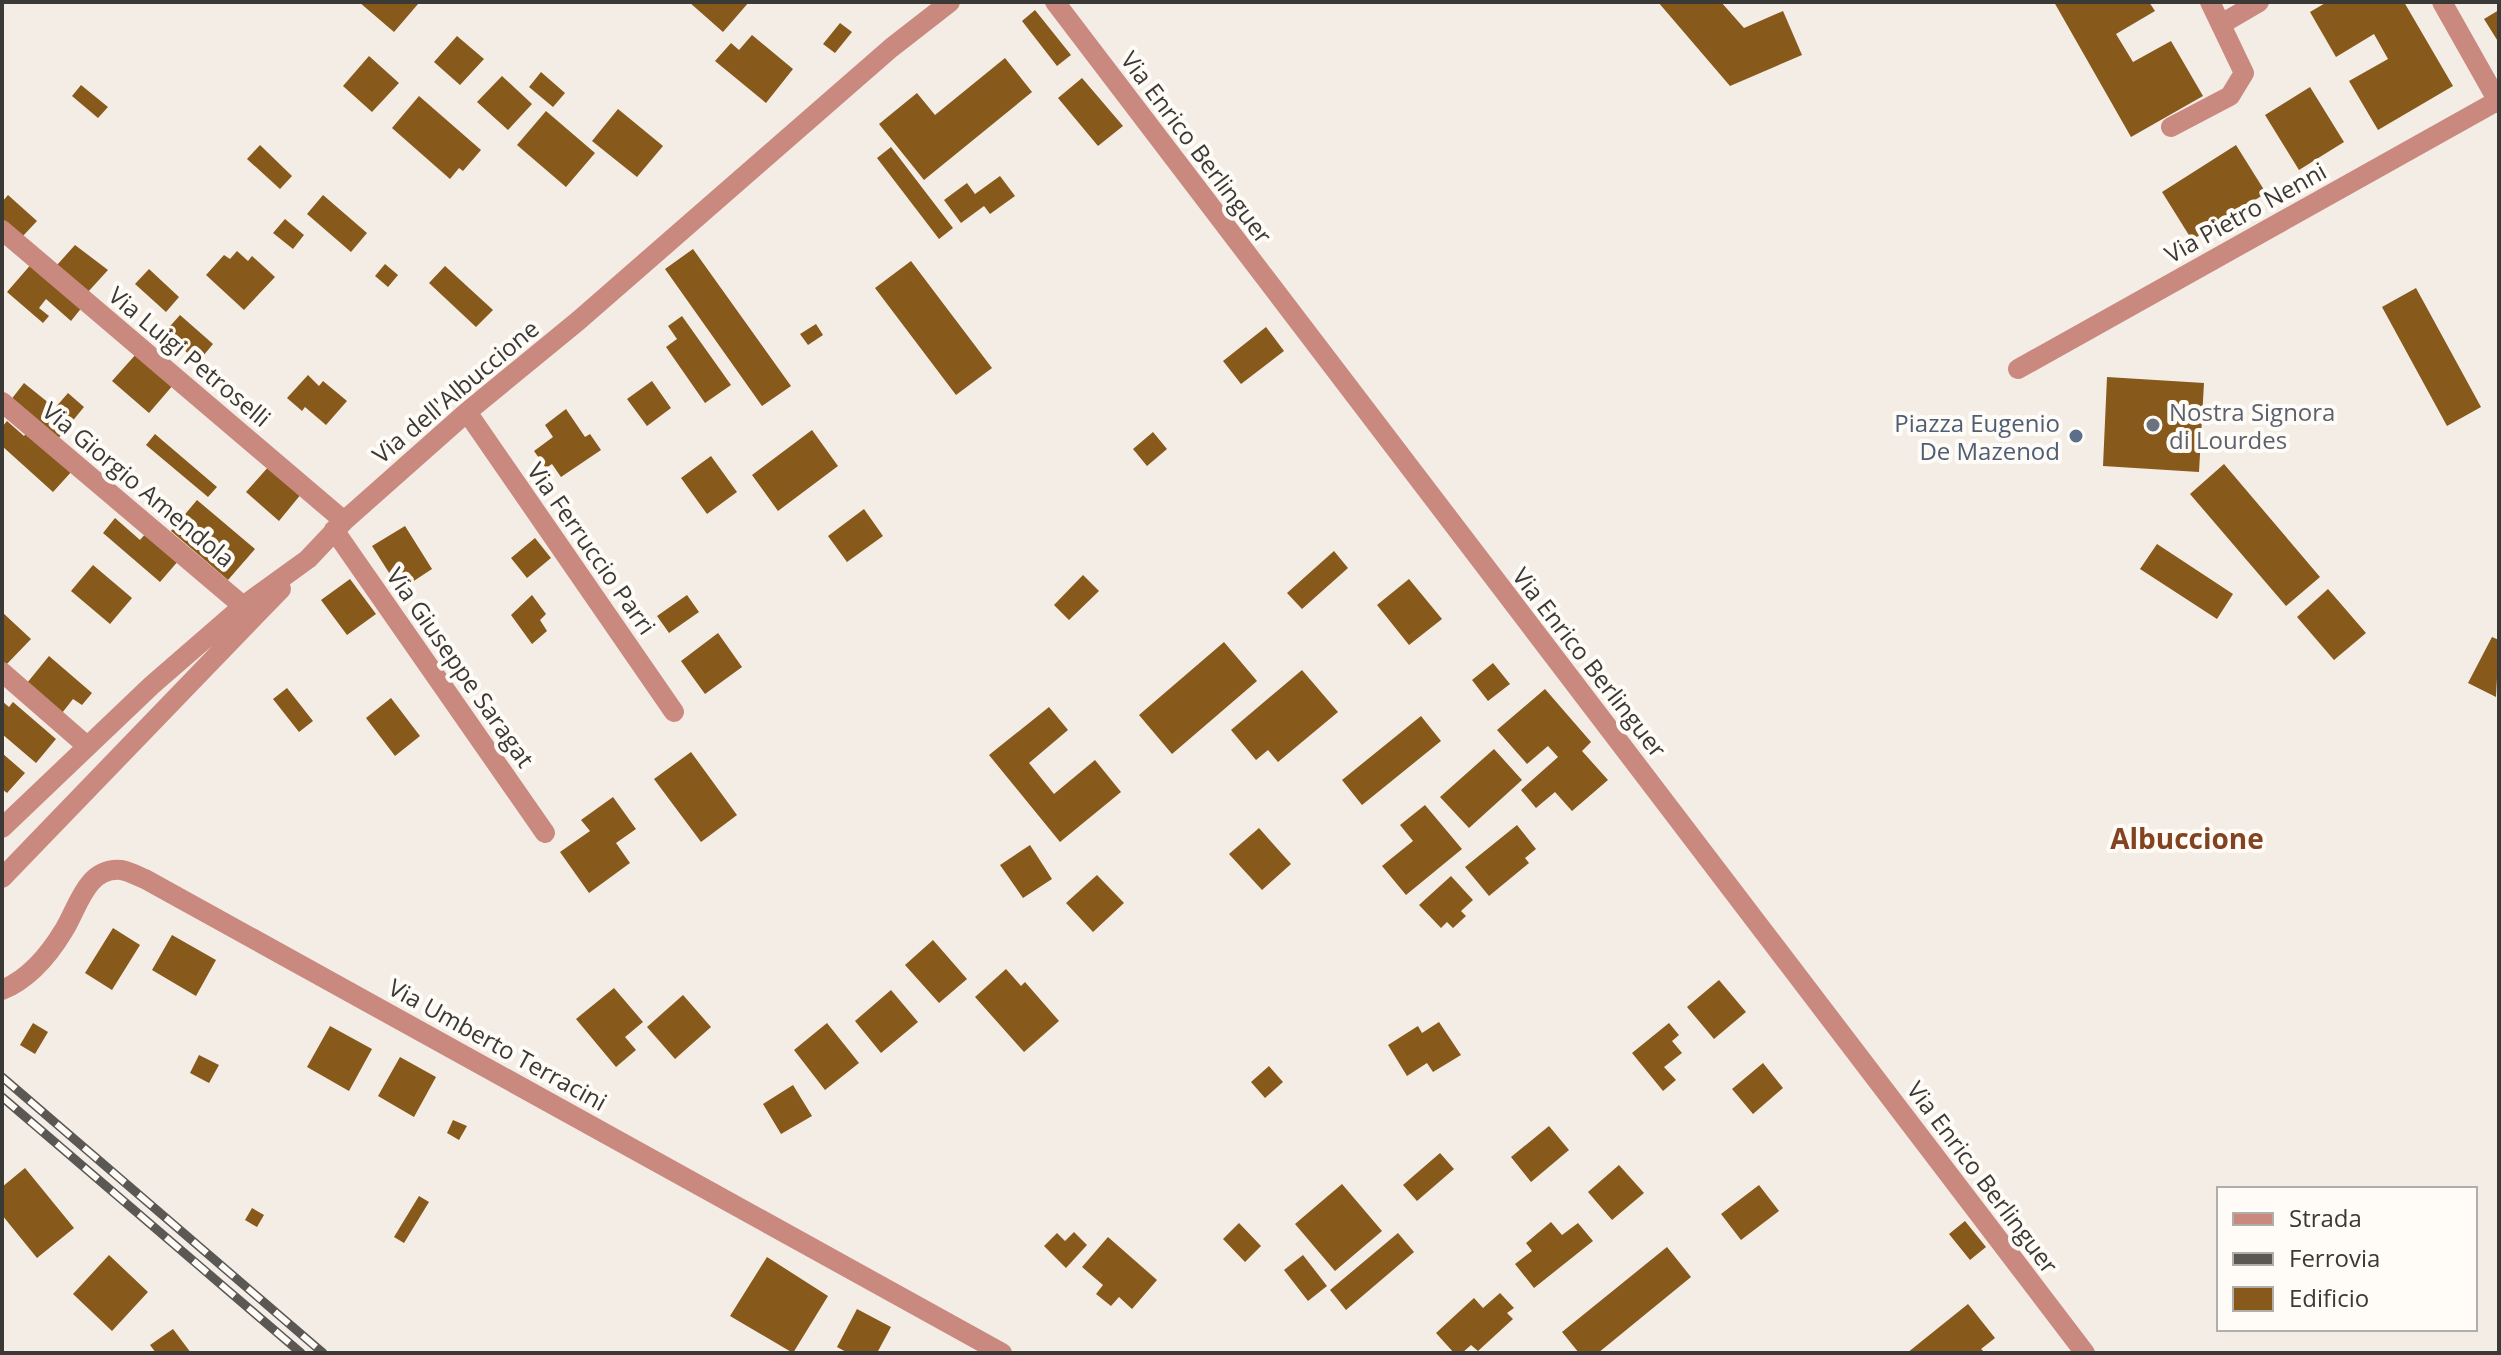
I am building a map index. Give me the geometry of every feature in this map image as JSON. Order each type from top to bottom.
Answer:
[{"type":"street","name":"Via dell'Albuccione","points":[[7,815],[243,606],[308,559],[339,526],[467,412],[578,321],[891,48],[950,2]]},
{"type":"street","name":"Via Enrico Berlinguer","points":[[1055,2],[2085,1353]]},
{"type":"street","points":[[2171,127],[2230,96],[2240,84],[2244,73],[2242,65],[2220,10],[2259,2]]},
{"type":"street","points":[[2442,2],[2499,101]]},
{"type":"street","name":"Via Pietro Nenni","points":[[2018,369],[2499,101]]},
{"type":"street","name":"Via Luigi Petroselli","points":[[2,230],[339,526]]},
{"type":"street","name":"Via Giorgio Amendola","points":[[2,402],[243,606]]},
{"type":"street","name":"Via Ferruccio Parri","points":[[467,412],[674,712]]},
{"type":"street","name":"Via Giuseppe Saragat","points":[[339,526],[545,833]]},
{"type":"street","points":[[2,878],[308,559]]},
{"type":"street","points":[[2,672],[87,746]]},
{"type":"street","name":"Via Umberto Terracini","points":[[2,990],[21,982],[43,959],[65,929],[82,893],[98,876],[120,870],[132,874],[1002,1353]]},
{"type":"building","points":[[359,2],[415,2],[418,4],[394,32]]},
{"type":"building","points":[[689,2],[749,2],[723,32]]},
{"type":"building","points":[[1658,2],[1721,2],[1744,28],[1783,11],[1802,55],[1730,86]]},
{"type":"building","points":[[2054,2],[2149,2],[2155,11],[2116,34],[2133,62],[2171,41],[2203,96],[2131,137]]},
{"type":"building","points":[[2327,2],[2404,2],[2453,86],[2378,130],[2349,81],[2388,59],[2374,34],[2336,57],[2310,12]]},
{"type":"building","points":[[1035,10],[1071,55],[1057,66],[1022,21]]},
{"type":"building","points":[[2499,10],[2499,43],[2484,19]]},
{"type":"building","points":[[840,23],[852,32],[835,53],[823,44]]},
{"type":"building","points":[[752,35],[793,69],[766,103],[715,61],[731,43],[739,50]]},
{"type":"building","points":[[457,36],[484,59],[460,85],[434,62]]},
{"type":"building","points":[[369,56],[399,83],[372,112],[343,86]]},
{"type":"building","points":[[1005,58],[1032,92],[924,180],[879,124],[917,93],[935,115]]},
{"type":"building","points":[[541,72],[565,93],[553,107],[529,87]]},
{"type":"building","points":[[502,76],[532,104],[508,130],[477,102]]},
{"type":"building","points":[[1082,78],[1123,126],[1098,146],[1058,98]]},
{"type":"building","points":[[81,85],[108,107],[98,118],[72,96]]},
{"type":"building","points":[[2310,87],[2344,142],[2299,170],[2265,115]]},
{"type":"building","points":[[419,96],[481,150],[463,171],[459,168],[450,179],[392,128]]},
{"type":"building","points":[[618,109],[663,146],[637,177],[592,141]]},
{"type":"building","points":[[546,111],[595,153],[566,187],[517,145]]},
{"type":"building","points":[[260,145],[292,176],[280,189],[247,159]]},
{"type":"building","points":[[2236,145],[2266,193],[2192,240],[2162,192]]},
{"type":"building","points":[[891,147],[953,228],[939,239],[877,158]]},
{"type":"building","points":[[1000,176],[1015,196],[990,214],[984,206],[961,223],[944,200],[967,183],[975,194]]},
{"type":"building","points":[[8,195],[37,221],[22,237],[2,219],[2,202]]},
{"type":"building","points":[[323,195],[367,233],[351,252],[307,214]]},
{"type":"building","points":[[285,219],[304,235],[293,249],[273,233]]},
{"type":"building","points":[[75,245],[108,270],[87,293],[57,265]]},
{"type":"building","points":[[693,249],[791,386],[762,406],[665,269]]},
{"type":"building","points":[[237,251],[248,261],[252,256],[275,277],[244,310],[206,275],[224,255],[230,259]]},
{"type":"building","points":[[911,261],[992,368],[956,395],[875,288]]},
{"type":"building","points":[[33,262],[83,306],[71,321],[46,299],[39,308],[49,316],[43,323],[7,292]]},
{"type":"building","points":[[385,264],[398,275],[388,287],[375,276]]},
{"type":"building","points":[[445,266],[493,310],[476,327],[429,283]]},
{"type":"building","points":[[149,269],[179,297],[166,312],[135,284]]},
{"type":"building","points":[[2416,288],[2481,407],[2447,426],[2382,307]]},
{"type":"building","points":[[180,315],[213,344],[198,362],[164,333]]},
{"type":"building","points":[[682,316],[731,385],[705,403],[666,347],[677,339],[668,326]]},
{"type":"building","points":[[816,324],[823,335],[808,345],[800,334]]},
{"type":"building","points":[[1266,327],[1284,351],[1241,384],[1223,361]]},
{"type":"building","points":[[137,353],[174,384],[149,413],[112,381]]},
{"type":"building","points":[[308,375],[319,386],[323,381],[347,401],[326,425],[305,407],[302,411],[287,398]]},
{"type":"building","name":"Nostra Signora di Lourdes","points":[[2107,377],[2204,383],[2199,472],[2103,466]]},
{"type":"building","points":[[652,381],[671,408],[647,426],[627,399]]},
{"type":"building","points":[[24,383],[55,408],[68,393],[84,407],[57,440],[10,401]]},
{"type":"building","points":[[566,409],[585,437],[590,434],[601,450],[561,477],[552,464],[546,468],[534,451],[553,437],[545,425]]},
{"type":"building","points":[[7,421],[24,436],[29,430],[73,470],[53,492],[2,446],[2,427]]},
{"type":"building","points":[[812,430],[838,466],[778,511],[752,475]]},
{"type":"building","points":[[1153,432],[1167,449],[1147,466],[1133,449]]},
{"type":"building","points":[[155,434],[217,487],[208,497],[146,445]]},
{"type":"building","points":[[711,456],[737,492],[707,514],[681,478]]},
{"type":"building","points":[[2224,464],[2320,577],[2286,606],[2190,494]]},
{"type":"building","points":[[270,465],[302,493],[279,521],[246,492]]},
{"type":"building","points":[[197,500],[255,549],[228,580],[171,531]]},
{"type":"building","points":[[864,509],[883,536],[847,562],[828,536]]},
{"type":"building","points":[[115,518],[140,540],[147,532],[179,560],[160,582],[103,533]]},
{"type":"building","points":[[405,526],[432,569],[400,590],[372,546]]},
{"type":"building","points":[[535,538],[551,558],[527,578],[511,558]]},
{"type":"building","points":[[2157,544],[2233,594],[2217,619],[2140,569]]},
{"type":"building","points":[[1334,551],[1348,568],[1302,609],[1287,593]]},
{"type":"building","points":[[93,565],[132,598],[110,624],[71,591]]},
{"type":"building","points":[[1083,575],[1099,591],[1069,620],[1054,605]]},
{"type":"building","points":[[350,579],[376,614],[347,635],[321,600]]},
{"type":"building","points":[[1409,579],[1442,619],[1409,645],[1377,605]]},
{"type":"building","points":[[2328,589],[2366,633],[2334,660],[2297,617]]},
{"type":"building","points":[[532,595],[546,614],[540,620],[547,631],[532,644],[511,615]]},
{"type":"building","points":[[687,595],[699,612],[669,633],[657,616]]},
{"type":"building","points":[[2,612],[31,639],[5,666],[2,663]]},
{"type":"building","points":[[718,633],[742,667],[705,694],[681,661]]},
{"type":"building","points":[[2492,637],[2499,640],[2496,697],[2468,683]]},
{"type":"building","points":[[1224,642],[1257,681],[1172,754],[1139,715]]},
{"type":"building","points":[[49,656],[92,693],[82,705],[73,699],[62,713],[27,683]]},
{"type":"building","points":[[1493,663],[1510,684],[1488,701],[1472,680]]},
{"type":"building","points":[[1302,670],[1338,712],[1278,762],[1268,750],[1256,760],[1231,730]]},
{"type":"building","points":[[287,688],[313,721],[299,732],[273,699]]},
{"type":"building","points":[[1545,689],[1591,742],[1582,751],[1608,780],[1572,811],[1555,792],[1536,808],[1521,790],[1558,757],[1548,746],[1527,764],[1497,730]]},
{"type":"building","points":[[391,698],[420,736],[395,756],[366,718]]},
{"type":"building","points":[[2,701],[9,707],[13,702],[56,739],[36,763],[2,734]]},
{"type":"building","points":[[1049,707],[1068,730],[1029,763],[1054,794],[1095,760],[1121,792],[1060,842],[989,755]]},
{"type":"building","points":[[1421,716],[1441,741],[1362,805],[1342,780]]},
{"type":"building","points":[[1494,749],[1522,780],[1469,828],[1440,797]]},
{"type":"building","points":[[691,752],[737,815],[701,842],[654,779]]},
{"type":"building","points":[[2,753],[25,773],[7,793],[2,789]]},
{"type":"building","points":[[613,797],[636,829],[616,843],[630,863],[589,893],[560,852],[590,831],[581,820]]},
{"type":"building","points":[[1425,805],[1462,849],[1406,895],[1382,866],[1413,841],[1400,825]]},
{"type":"building","points":[[1517,825],[1536,849],[1525,858],[1529,863],[1489,896],[1465,867]]},
{"type":"building","points":[[1259,828],[1291,864],[1262,890],[1229,854]]},
{"type":"building","points":[[1030,845],[1052,879],[1023,898],[1000,865]]},
{"type":"building","points":[[1097,875],[1124,903],[1093,932],[1066,903]]},
{"type":"building","points":[[1451,876],[1473,900],[1461,911],[1466,916],[1453,928],[1447,922],[1441,928],[1419,905]]},
{"type":"building","points":[[113,928],[140,945],[112,990],[85,973]]},
{"type":"building","points":[[172,935],[216,960],[196,996],[152,970]]},
{"type":"building","points":[[933,940],[967,979],[939,1003],[905,965]]},
{"type":"building","points":[[1006,969],[1021,986],[1025,982],[1059,1021],[1024,1052],[975,997]]},
{"type":"building","points":[[1719,980],[1746,1012],[1714,1039],[1687,1007]]},
{"type":"building","points":[[614,988],[643,1022],[625,1037],[636,1050],[616,1067],[576,1019]]},
{"type":"building","points":[[891,990],[918,1022],[881,1053],[855,1021]]},
{"type":"building","points":[[683,995],[711,1027],[675,1059],[647,1027]]},
{"type":"building","points":[[1439,1022],[1461,1055],[1433,1072],[1427,1063],[1407,1076],[1388,1045],[1418,1026],[1422,1033]]},
{"type":"building","points":[[33,1023],[48,1032],[35,1054],[20,1045]]},
{"type":"building","points":[[827,1023],[859,1063],[825,1090],[794,1050]]},
{"type":"building","points":[[1669,1023],[1679,1035],[1672,1041],[1682,1053],[1664,1067],[1676,1080],[1663,1091],[1632,1053]]},
{"type":"building","points":[[330,1026],[372,1049],[349,1091],[307,1067]]},
{"type":"building","points":[[199,1055],[219,1065],[209,1083],[190,1073]]},
{"type":"building","points":[[400,1057],[436,1077],[414,1117],[378,1096]]},
{"type":"building","points":[[1763,1063],[1783,1088],[1753,1114],[1732,1089]]},
{"type":"building","points":[[1269,1066],[1283,1082],[1265,1098],[1251,1082]]},
{"type":"building","points":[[793,1085],[812,1116],[781,1134],[763,1104]]},
{"type":"building","points":[[453,1120],[467,1126],[459,1140],[447,1133]]},
{"type":"building","points":[[1549,1126],[1569,1150],[1531,1182],[1511,1157]]},
{"type":"building","points":[[1440,1153],[1454,1169],[1417,1201],[1403,1185]]},
{"type":"building","points":[[1619,1165],[1644,1193],[1612,1220],[1588,1192]]},
{"type":"building","points":[[25,1168],[74,1228],[37,1258],[2,1215],[2,1187]]},
{"type":"building","points":[[1342,1184],[1382,1231],[1335,1271],[1295,1224]]},
{"type":"building","points":[[1759,1185],[1779,1211],[1741,1240],[1721,1214]]},
{"type":"building","points":[[419,1196],[429,1202],[404,1243],[394,1237]]},
{"type":"building","points":[[252,1208],[264,1215],[257,1227],[245,1220]]},
{"type":"building","points":[[1965,1221],[1986,1247],[1970,1260],[1949,1234]]},
{"type":"building","points":[[1551,1222],[1562,1235],[1578,1223],[1593,1241],[1534,1288],[1515,1264],[1532,1251],[1526,1243]]},
{"type":"building","points":[[1239,1223],[1261,1246],[1245,1262],[1223,1239]]},
{"type":"building","points":[[1074,1232],[1087,1245],[1066,1268],[1044,1246],[1057,1233],[1065,1241]]},
{"type":"building","points":[[1398,1233],[1414,1252],[1346,1310],[1330,1290]]},
{"type":"building","points":[[1108,1237],[1157,1280],[1132,1309],[1119,1297],[1111,1306],[1096,1294],[1103,1285],[1082,1267]]},
{"type":"building","points":[[1667,1247],[1691,1277],[1598,1353],[1579,1353],[1562,1332]]},
{"type":"building","points":[[109,1255],[148,1292],[112,1331],[73,1294]]},
{"type":"building","points":[[1303,1255],[1327,1286],[1308,1301],[1284,1270]]},
{"type":"building","points":[[767,1257],[828,1296],[793,1353],[730,1316]]},
{"type":"building","points":[[1500,1293],[1514,1308],[1507,1313],[1513,1319],[1478,1351],[1471,1345],[1462,1353],[1454,1353],[1436,1333],[1474,1298],[1483,1308]]},
{"type":"building","points":[[1968,1304],[1995,1338],[1981,1349],[1985,1353],[1907,1353]]},
{"type":"building","points":[[857,1309],[891,1327],[877,1353],[848,1353],[837,1347]]},
{"type":"building","points":[[173,1329],[191,1353],[156,1353],[150,1345]]},
{"type":"railway","points":[[2,1077],[323,1353]]},
{"type":"railway","points":[[2,1097],[301,1353]]},
{"type":"place","name":"Nostra Signora di Lourdes","points":[[2153,425]]},
{"type":"place","name":"Piazza Eugenio De Mazenod","points":[[2076,436]]},
{"type":"district","name":"Albuccione","points":[[2187,838]]}]
